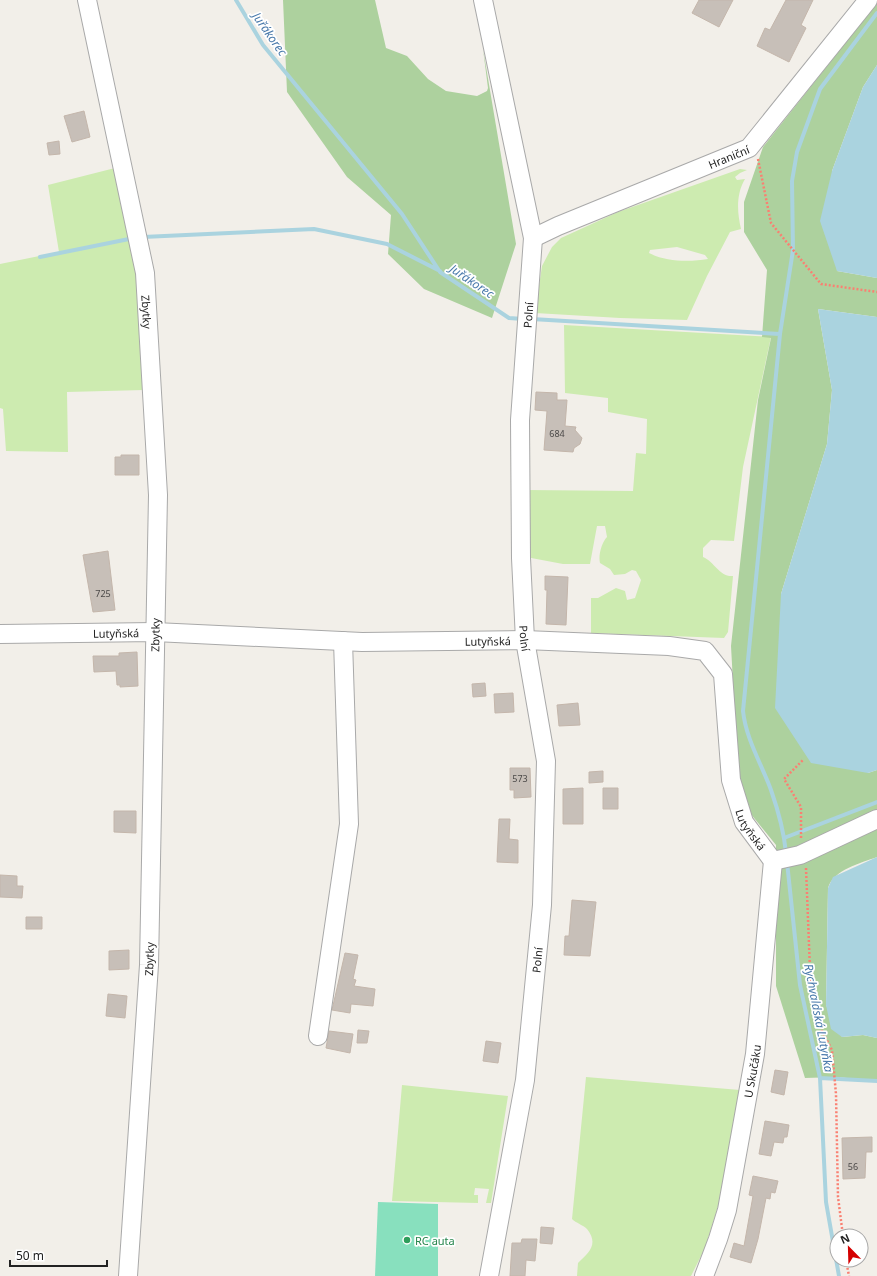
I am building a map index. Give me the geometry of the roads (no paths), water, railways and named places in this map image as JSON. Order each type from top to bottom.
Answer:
[{"type":"street","name":"Zbytky","points":[[87,0],[146,273],[158,495],[149,965],[128,1276]]},
{"type":"street","name":"Polní","points":[[484,0],[533,238],[520,420],[521,558],[525,640],[546,760],[542,905],[525,1080],[489,1276]]},
{"type":"street","name":"Hraniční","points":[[533,238],[558,226],[749,148],[868,0]]},
{"type":"street","name":"Lutyňská","points":[[0,634],[156,632],[343,641],[525,640],[669,646],[705,650],[723,674],[731,780],[744,822],[773,861],[800,855],[877,819]]},
{"type":"street","points":[[318,1036],[349,824],[343,641]]},
{"type":"street","name":"U Skučáku","points":[[704,1276],[718,1240],[727,1210],[755,1054],[773,861]]},
{"type":"water","points":[[877,65],[877,278],[837,271],[820,221],[832,171],[863,87]]},
{"type":"water","points":[[818,309],[877,317],[877,770],[868,773],[811,763],[775,708],[781,594],[827,444],[832,390]]},
{"type":"water","points":[[877,857],[877,1038],[863,1035],[842,1037],[831,1029],[826,1005],[828,888],[833,877]]},
{"type":"waterway","name":"Juřákorec","points":[[236,0],[263,45],[402,214],[440,272],[509,318],[523,319]]},
{"type":"waterway","points":[[786,853],[776,805],[747,731],[743,711],[780,334],[793,250],[792,181],[797,152],[820,89],[877,13]]},
{"type":"waterway","points":[[143,237],[314,229],[387,244],[440,271]]},
{"type":"waterway","points":[[40,257],[134,238]]},
{"type":"waterway","name":"Juřákorec","points":[[532,319],[780,334]]},
{"type":"waterway","name":"Rychvaldská Lutyňka","points":[[784,838],[877,802]]},
{"type":"waterway","name":"Rychvaldská Lutyňka","points":[[787,862],[800,985],[820,1078],[826,1202],[839,1276]]},
{"type":"waterway","points":[[820,1078],[877,1081]]},
{"type":"place","name":"RC auta","points":[[407,1240]]}]
